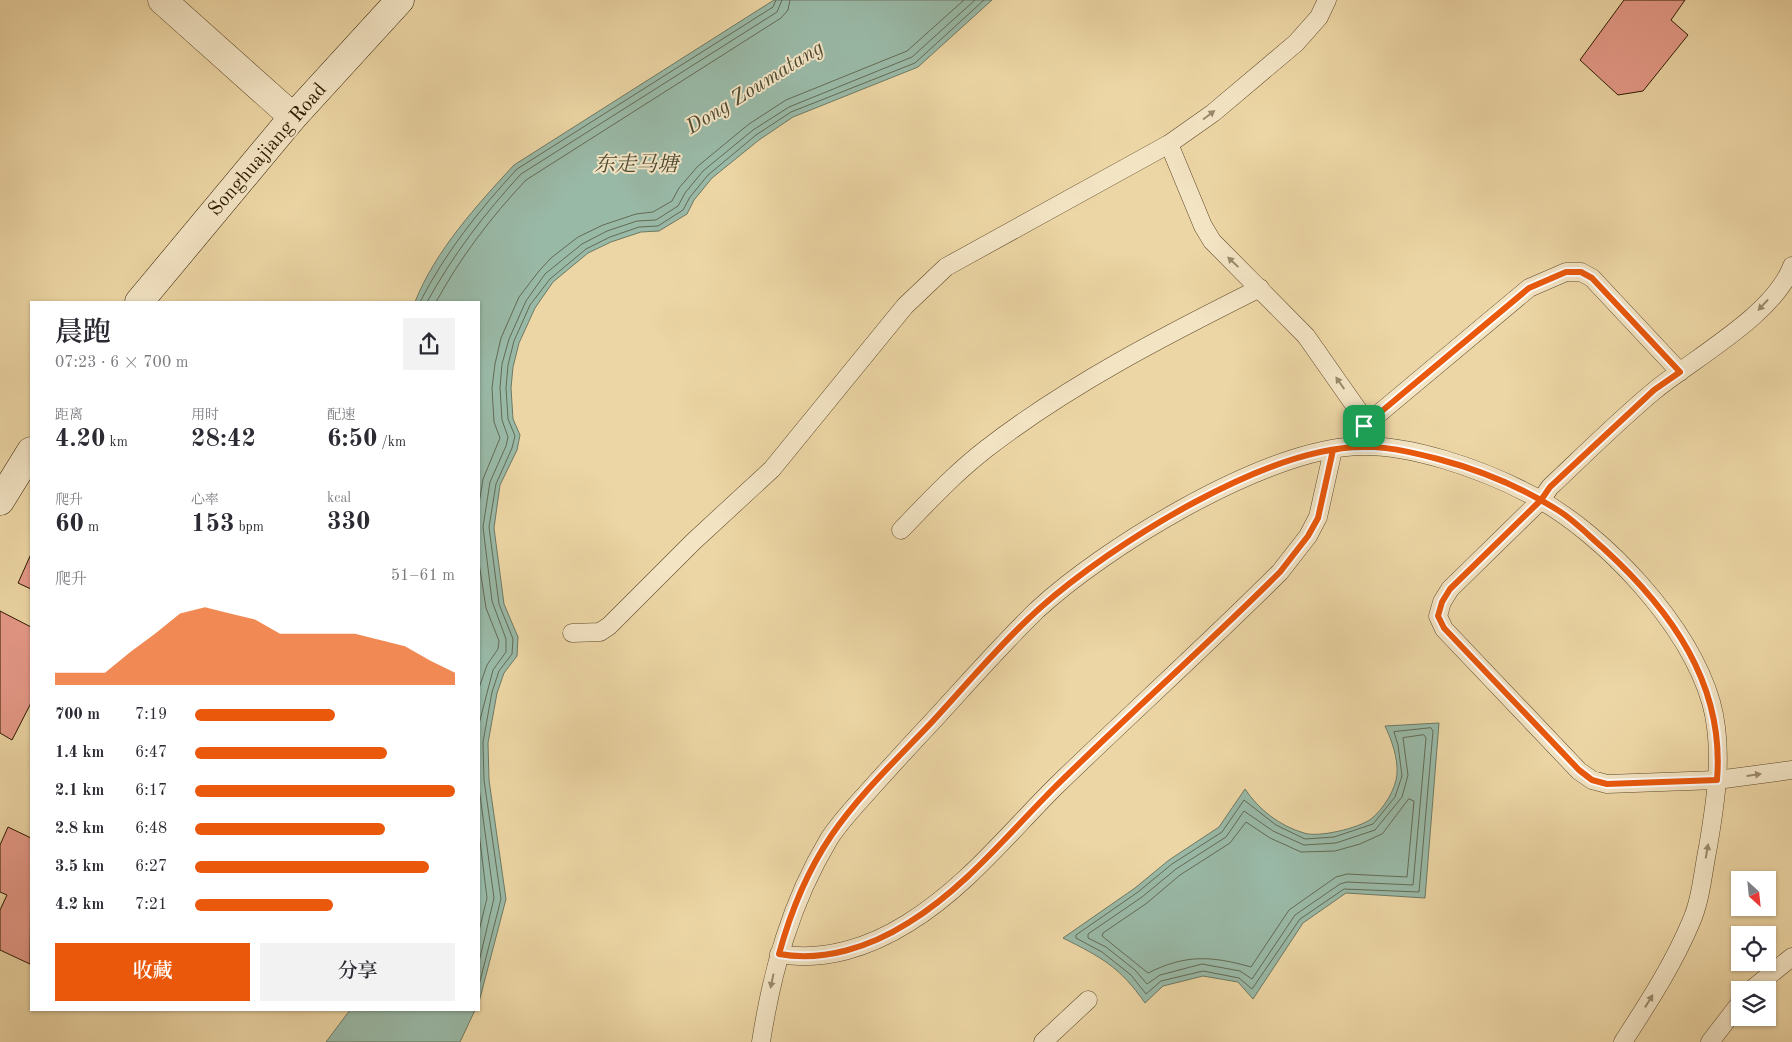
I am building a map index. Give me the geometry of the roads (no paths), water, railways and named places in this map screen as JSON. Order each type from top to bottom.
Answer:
[{"type":"main road","points":[[162,0],[293,117]]},
{"type":"main road","name":"Songhuajiang Road","points":[[140,301],[293,117],[400,0]]},
{"type":"main road","points":[[0,502],[30,453]]},
{"type":"lane","points":[[572,633],[600,632],[610,626],[693,542],[750,492],[772,469],[905,306],[946,267],[1169,144],[1213,113],[1296,43],[1319,17],[1327,0]]},
{"type":"lane","points":[[1169,144],[1203,226],[1212,241],[1306,336],[1360,413],[1364,426],[1366,447]]},
{"type":"lane","points":[[1792,266],[1788,277],[1750,319],[1630,412],[1550,487],[1541,500],[1450,589],[1442,602],[1438,616],[1444,628],[1579,770],[1592,780],[1607,784],[1717,780],[1792,770]]},
{"type":"lane","points":[[1364,426],[1529,288],[1566,272],[1581,272],[1592,278],[1680,372]]},
{"type":"lane","points":[[901,530],[954,477],[986,449],[1056,400],[1163,336],[1260,288]]},
{"type":"lane","points":[[761,1042],[779,954],[800,896],[831,836],[920,734],[1039,609],[1125,544],[1169,518],[1249,476],[1301,455],[1347,446],[1386,447],[1465,466],[1508,483],[1558,510],[1629,572],[1660,607],[1699,672],[1711,703],[1718,753],[1714,815],[1693,918],[1665,976],[1623,1042]]},
{"type":"lane","points":[[779,954],[814,958],[836,954],[876,940],[908,924],[963,881],[1056,786],[1280,572],[1308,536],[1318,518],[1333,450]]},
{"type":"lane","points":[[1762,981],[1792,957]]},
{"type":"lane","points":[[1043,1042],[1088,1000]]},
{"type":"lane","points":[[1710,1042],[1731,1015]]},
{"type":"water","name":"东走马塘","points":[[774,0],[992,0],[918,67],[793,117],[759,140],[712,178],[694,200],[687,214],[659,231],[641,232],[611,242],[588,253],[553,282],[535,308],[519,343],[513,367],[511,388],[513,419],[520,435],[517,450],[500,485],[494,528],[504,604],[518,637],[517,656],[504,673],[497,693],[488,743],[489,780],[506,899],[480,998],[480,301],[415,301],[423,283],[458,229],[514,165]]},
{"type":"water","points":[[1439,723],[1425,898],[1346,893],[1303,923],[1253,999],[1238,982],[1203,976],[1163,986],[1145,1003],[1127,980],[1109,964],[1063,938],[1135,888],[1169,860],[1219,827],[1245,789],[1263,810],[1278,822],[1304,833],[1319,834],[1348,829],[1371,819],[1384,805],[1397,774],[1392,744],[1385,726]]},
{"type":"water","points":[[349,1011],[475,1011],[460,1042],[326,1042]]},
{"type":"water label","name":"Dong Zoumatang","points":[[755,88]]}]
